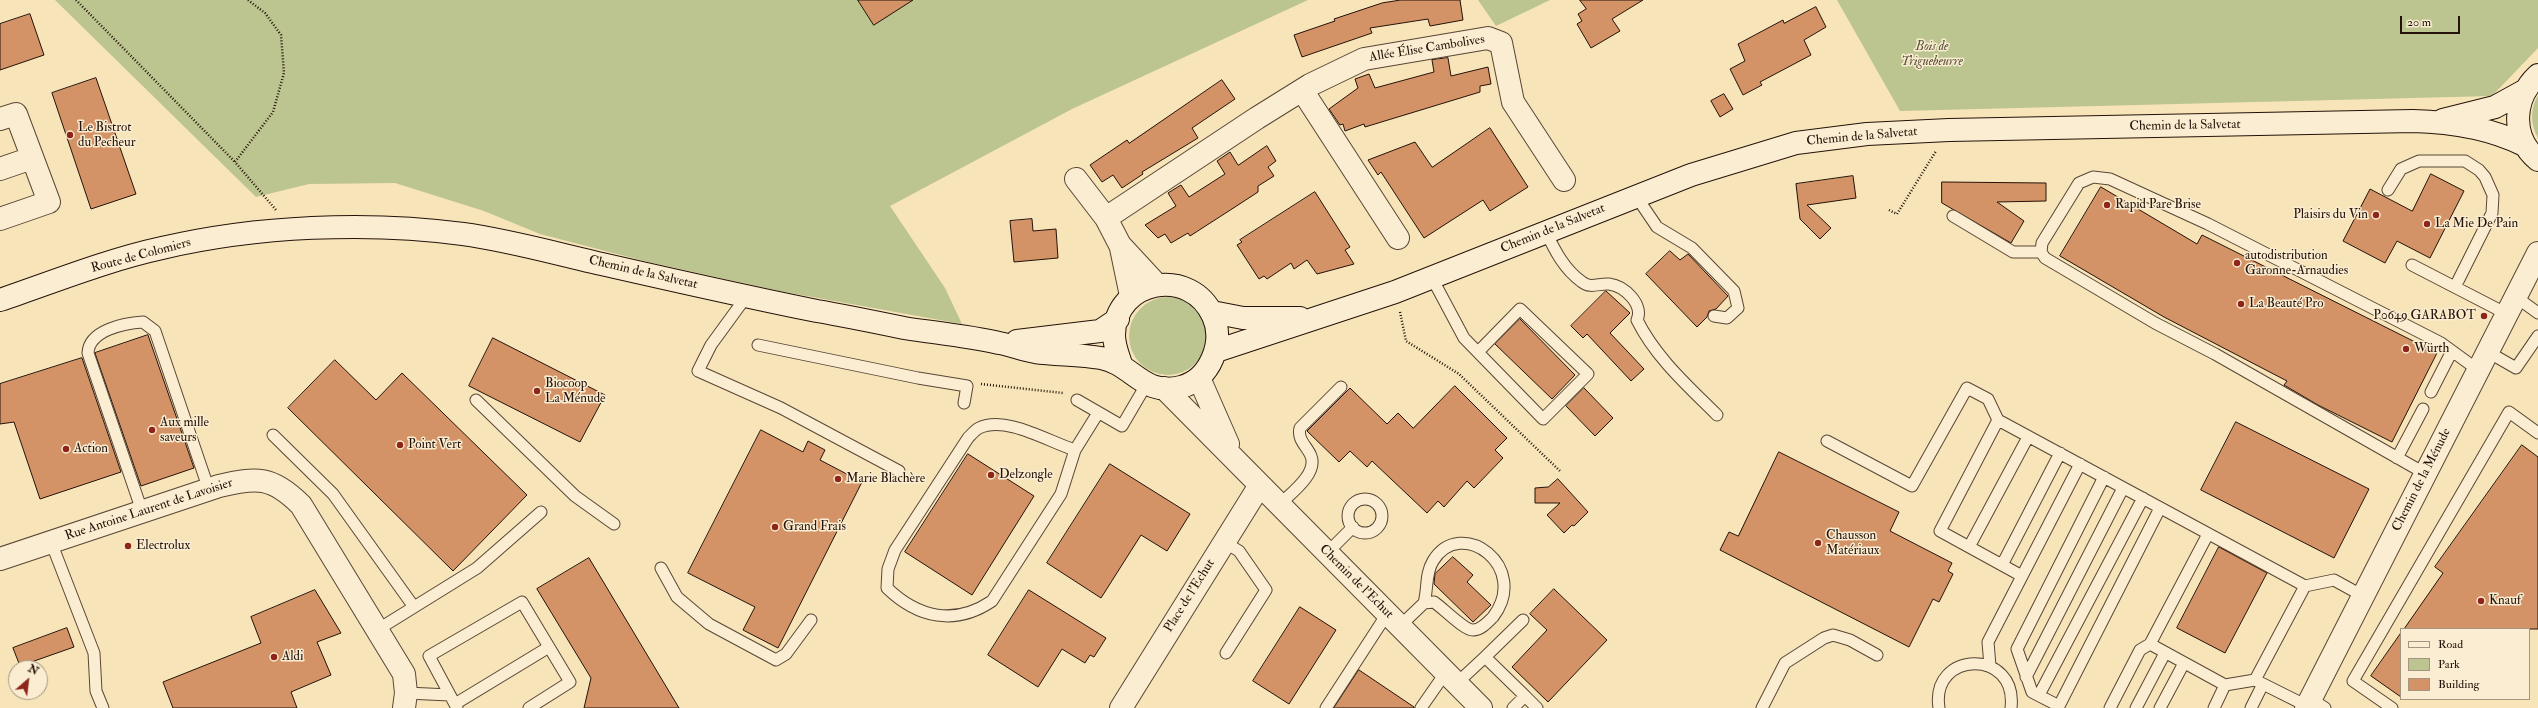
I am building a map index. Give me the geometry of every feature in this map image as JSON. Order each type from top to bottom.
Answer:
[{"type":"main road","name":"Allée Élise Cambolives","points":[[1106,218],[1302,90],[1364,59],[1488,38],[1501,43],[1513,102],[1564,180]]},
{"type":"main road","points":[[2531,152],[2517,123],[2518,108],[2524,91],[2538,75]]},
{"type":"main road","points":[[1302,90],[1398,238]]},
{"type":"main road","name":"Chemin de la Salvetat","points":[[2436,122],[2496,107],[2524,91]]},
{"type":"main road","points":[[0,119],[16,114],[49,202],[0,219]]},
{"type":"main road","name":"Chemin de la Salvetat","points":[[1216,351],[1395,292],[1691,175],[1796,143],[1868,134],[1949,130],[2436,122],[2492,131],[2531,152]]},
{"type":"main road","points":[[0,169],[32,158]]},
{"type":"main road","points":[[1076,179],[1106,218],[1120,245],[1131,296],[1144,288],[1169,283],[1182,287],[1198,296],[1212,312],[1218,335],[1216,351],[1199,378],[1184,387],[1155,386]]},
{"type":"main road","name":"Chemin de la Salvetat","points":[[288,229],[392,227],[465,234],[746,297],[904,328],[1000,343],[1032,352],[1102,358],[1121,364],[1155,386]]},
{"type":"main road","name":"Route de Colomiers","points":[[0,300],[160,248],[224,236],[288,229]]},
{"type":"main road","points":[[1120,245],[1157,285]]},
{"type":"main road","name":"Chemin de la Ménude","points":[[2312,705],[2363,596],[2538,253]]},
{"type":"main road","name":"Chemin de la Salvetat","points":[[1121,364],[1114,332],[1118,319],[1131,296]]},
{"type":"main road","name":"Chemin de la Salvetat","points":[[1212,312],[1243,318],[1319,318]]},
{"type":"main road","name":"Chemin de la Salvetat","points":[[1000,343],[1100,331],[1118,319]]},
{"type":"main road","name":"Chemin de l'Echut","points":[[1199,378],[1232,454]]},
{"type":"main road","name":"Chemin de l'Echut","points":[[1155,386],[1232,454],[1279,505],[1481,708]]},
{"type":"main road","name":"Rue Antoine Laurent de Lavoisier","points":[[0,560],[208,490],[247,479],[268,482],[285,489],[301,505],[404,674],[405,701]]},
{"type":"main road","name":"Place de l'Echut","points":[[1121,708],[1260,485]]},
{"type":"lane","points":[[2388,190],[2402,169],[2419,162],[2465,162],[2479,170],[2485,177],[2493,195],[2492,213],[2455,287]]},
{"type":"lane","points":[[2426,474],[2215,354],[2141,315],[2045,258],[2041,252],[2042,243],[2079,183],[2093,177],[2110,179],[2208,224],[2441,343],[2452,351],[2483,361],[2516,368],[2538,336]]},
{"type":"lane","points":[[1636,196],[1657,227],[1692,248],[1734,291],[1738,308],[1733,315],[1727,318],[1714,316]]},
{"type":"lane","points":[[1953,216],[2013,252],[2041,252]]},
{"type":"lane","points":[[1546,232],[1559,260],[1582,282],[1594,286],[1609,284],[1623,291],[1639,306],[1640,314],[1637,320],[1646,339],[1663,360],[1717,415]]},
{"type":"lane","points":[[2412,265],[2455,287],[2538,313]]},
{"type":"lane","points":[[1432,278],[1464,338],[1543,419],[1588,374],[1520,309],[1478,352]]},
{"type":"lane","points":[[746,297],[711,345],[698,371],[781,408],[899,471]]},
{"type":"lane","points":[[142,511],[88,352],[90,344],[98,336],[122,325],[142,322],[155,331],[208,490]]},
{"type":"lane","points":[[758,345],[918,378],[967,386],[964,403]]},
{"type":"lane","points":[[2431,392],[2452,351]]},
{"type":"lane","points":[[1077,400],[1122,426],[1155,386]]},
{"type":"lane","points":[[1279,505],[1303,481],[1311,467],[1311,457],[1300,438],[1300,428],[1341,387]]},
{"type":"lane","points":[[1827,440],[1912,486],[1967,388],[1988,399],[1998,420],[2305,586],[2334,580],[2363,596]]},
{"type":"lane","points":[[476,400],[575,496],[614,524]]},
{"type":"lane","points":[[2397,458],[2423,409]]},
{"type":"lane","points":[[2392,708],[2354,681],[2509,412],[2538,433]]},
{"type":"lane","points":[[1075,450],[1020,429],[993,425],[978,428],[968,438],[895,550],[888,568],[887,588],[913,608],[934,616],[966,613],[981,609],[992,601],[1061,494],[1075,450],[1098,413]]},
{"type":"lane","points":[[1998,420],[1940,530],[2022,576]]},
{"type":"lane","points":[[273,435],[333,494],[414,607]]},
{"type":"lane","points":[[1969,547],[2028,436]]},
{"type":"lane","points":[[2002,565],[2060,453]]},
{"type":"lane","points":[[1990,666],[1988,642],[2080,464]]},
{"type":"lane","points":[[2104,477],[2017,649],[2032,692],[2060,706],[2160,508]]},
{"type":"lane","points":[[2026,677],[2123,488]]},
{"type":"lane","points":[[2039,695],[2143,498]]},
{"type":"lane","points":[[377,630],[476,568],[541,512]]},
{"type":"lane","points":[[1328,553],[1353,527]]},
{"type":"lane","points":[[2110,708],[2140,650],[2150,644],[2208,534]]},
{"type":"lane","points":[[51,542],[94,653],[96,691],[103,708]]},
{"type":"lane","points":[[1224,542],[1239,551],[1266,590],[1226,653]]},
{"type":"lane","points":[[1326,708],[1393,620],[1424,602],[1434,602],[1466,628],[1474,630],[1487,624],[1495,614],[1504,587],[1503,573],[1496,561],[1484,550],[1474,545],[1458,544],[1440,552],[1432,561],[1426,582],[1424,602]]},
{"type":"lane","points":[[661,568],[677,597],[709,624],[776,660],[786,654],[811,620]]},
{"type":"lane","points":[[2251,708],[2259,682],[2305,586]]},
{"type":"lane","points":[[454,703],[429,656],[522,602],[570,682],[529,708]]},
{"type":"lane","points":[[1422,708],[1451,678],[1485,657],[1523,620]]},
{"type":"lane","points":[[1762,708],[1785,663],[1824,638],[1832,635],[1877,655]]},
{"type":"lane","points":[[2150,644],[2226,685],[2259,682],[2312,705]]},
{"type":"lane","points":[[405,701],[454,703],[549,647]]},
{"type":"lane","points":[[2136,708],[2165,653]]},
{"type":"lane","points":[[1485,657],[1537,708]]},
{"type":"lane","points":[[2160,708],[2184,663]]},
{"type":"lane","points":[[1939,708],[1939,690],[1950,672],[1969,664],[1990,666],[2006,679],[2011,689],[2011,708]]},
{"type":"lane","points":[[2214,708],[2226,685]]},
{"type":"lane","points":[[1513,708],[1525,696]]},
{"type":"path","points":[[76,0],[235,162],[288,229]]},
{"type":"path","points":[[235,162],[273,112],[284,73],[281,35],[265,13],[248,0]]},
{"type":"path","points":[[1889,210],[1897,214],[1949,130]]},
{"type":"path","points":[[1395,292],[1406,341],[1459,374],[1560,472]]},
{"type":"path","points":[[967,386],[975,384],[1064,393],[1077,400]]},
{"type":"green space","points":[[55,0],[1308,0],[1072,109],[890,206],[945,288],[962,324],[779,291],[644,261],[540,234],[484,211],[395,183],[309,184],[256,197]]},
{"type":"green space","points":[[1478,0],[1550,0],[1496,26]]},
{"type":"green space","name":"Bois de Triguebeurre","points":[[1837,0],[2538,0],[2538,48],[2492,96],[1900,111]]},
{"type":"green space","points":[[2538,95],[2538,138],[2532,122],[2532,111]]},
{"type":"green space","points":[[1168,297],[1183,300],[1196,308],[1204,321],[1207,336],[1204,351],[1196,364],[1183,372],[1168,375],[1153,372],[1140,364],[1132,351],[1129,336],[1132,321],[1140,308],[1153,300]]},
{"type":"building","points":[[858,0],[913,0],[874,25]]},
{"type":"building","points":[[1401,0],[1460,0],[1463,20],[1430,26],[1428,19],[1370,28],[1372,33],[1302,57],[1294,35],[1335,21],[1334,19],[1382,3]]},
{"type":"building","points":[[1580,0],[1643,0],[1612,19],[1620,31],[1591,48],[1577,24],[1582,21],[1578,14],[1586,9]]},
{"type":"building","points":[[1816,7],[1826,27],[1804,40],[1811,55],[1760,82],[1762,85],[1743,95],[1730,69],[1745,61],[1738,44],[1783,20],[1784,23]]},
{"type":"building","points":[[30,14],[44,55],[0,70],[0,24]]},
{"type":"building","points":[[1448,58],[1451,76],[1488,67],[1491,84],[1480,86],[1480,92],[1365,127],[1364,124],[1345,131],[1343,124],[1340,125],[1329,109],[1358,88],[1355,79],[1369,74],[1375,88],[1434,72],[1432,60]]},
{"type":"building","points":[[96,78],[136,194],[91,209],[52,93]]},
{"type":"building","points":[[1222,80],[1235,99],[1192,128],[1198,138],[1142,172],[1143,174],[1122,188],[1113,175],[1102,182],[1090,165],[1127,140],[1129,143]]},
{"type":"building","points":[[1724,94],[1733,109],[1720,117],[1711,101]]},
{"type":"building","points":[[1490,128],[1528,187],[1490,211],[1483,200],[1424,238],[1381,172],[1378,175],[1368,160],[1415,142],[1432,167]]},
{"type":"building","points":[[1267,146],[1276,161],[1268,167],[1274,176],[1258,186],[1258,192],[1235,207],[1190,236],[1188,233],[1171,243],[1165,234],[1158,238],[1145,225],[1176,206],[1168,193],[1181,185],[1189,197],[1225,174],[1217,161],[1230,152],[1238,165]]},
{"type":"building","points":[[2431,174],[2464,191],[2430,258],[2397,241],[2385,263],[2343,241],[2370,189],[2412,211]]},
{"type":"building","points":[[1853,176],[1856,198],[1807,205],[1831,228],[1820,239],[1800,219],[1796,184]]},
{"type":"building","points":[[1942,182],[2046,183],[2046,201],[1997,202],[2024,221],[2011,243],[1942,203]]},
{"type":"building","points":[[2101,187],[2197,244],[2202,235],[2437,353],[2392,442],[2318,405],[2284,385],[2287,381],[2164,317],[2060,256]]},
{"type":"building","points":[[1315,192],[1350,247],[1345,250],[1354,264],[1317,274],[1307,260],[1294,269],[1291,263],[1267,279],[1264,276],[1259,279],[1237,245],[1242,242],[1240,240]]},
{"type":"building","points":[[1032,219],[1033,231],[1056,229],[1058,258],[1014,262],[1010,221]]},
{"type":"building","points":[[1670,251],[1680,260],[1688,254],[1728,296],[1716,309],[1709,311],[1707,317],[1697,327],[1646,274]]},
{"type":"building","points":[[1606,291],[1630,313],[1610,333],[1644,369],[1631,381],[1587,334],[1583,338],[1571,326]]},
{"type":"building","points":[[1520,319],[1575,375],[1552,399],[1495,344]]},
{"type":"building","name":"Aux mille saveurs","points":[[148,335],[194,468],[141,486],[95,353]]},
{"type":"building","name":"Biocoop La Ménude","points":[[493,338],[605,395],[580,442],[469,386]]},
{"type":"building","name":"Action","points":[[82,358],[121,472],[40,499],[14,422],[0,424],[0,384]]},
{"type":"building","name":"Point Vert","points":[[335,360],[376,400],[402,373],[527,495],[453,571],[288,408]]},
{"type":"building","points":[[1455,386],[1507,438],[1495,450],[1503,458],[1474,488],[1467,481],[1444,507],[1438,501],[1427,513],[1372,461],[1367,467],[1350,451],[1339,462],[1307,431],[1350,388],[1387,424],[1398,413],[1413,428]]},
{"type":"building","points":[[1584,388],[1613,418],[1595,436],[1566,406]]},
{"type":"building","points":[[2236,422],[2369,489],[2334,558],[2201,490]]},
{"type":"building","name":"Grand Frais","points":[[761,430],[803,452],[808,441],[825,450],[820,460],[862,482],[778,648],[743,630],[755,607],[688,573]]},
{"type":"building","name":"Knauf","points":[[2522,445],[2538,457],[2538,629],[2405,628],[2443,573],[2435,567]]},
{"type":"building","name":"Chausson Matériaux","points":[[1779,452],[1899,512],[1890,531],[1952,563],[1948,571],[1953,574],[1939,602],[1933,599],[1909,647],[1720,550],[1729,532],[1738,536]]},
{"type":"building","points":[[968,454],[1034,496],[972,595],[905,552]]},
{"type":"building","points":[[1110,464],[1190,514],[1167,551],[1141,535],[1101,598],[1047,563]]},
{"type":"building","points":[[1558,479],[1588,512],[1574,526],[1572,525],[1564,533],[1547,515],[1560,503],[1535,503],[1535,488],[1548,487]]},
{"type":"building","points":[[2219,547],[2267,573],[2225,653],[2177,628]]},
{"type":"building","points":[[1453,557],[1473,575],[1467,582],[1491,605],[1473,622],[1434,584],[1435,574]]},
{"type":"building","points":[[589,558],[679,708],[584,708],[591,678],[537,589]]},
{"type":"building","points":[[1554,589],[1607,640],[1548,702],[1512,667],[1547,630],[1530,614]]},
{"type":"building","name":"Aldi","points":[[315,590],[341,633],[317,642],[331,675],[291,692],[297,708],[173,708],[163,682],[261,643],[251,617]]},
{"type":"building","points":[[1029,590],[1106,638],[1094,657],[1090,655],[1085,663],[1062,649],[1038,687],[988,655]]},
{"type":"building","points":[[1300,607],[1336,630],[1289,704],[1253,681]]},
{"type":"building","points":[[67,628],[74,647],[37,660],[18,660],[13,648]]},
{"type":"building","points":[[2400,634],[2400,696],[2371,676]]},
{"type":"building","points":[[1359,670],[1414,707],[1414,708],[1334,708]]},
{"type":"place","name":"Le Bistrot du Pecheur","points":[[70,135]]},
{"type":"place","name":"Rapid Pare Brise","points":[[2107,205]]},
{"type":"place","name":"Plaisirs du Vin","points":[[2376,215]]},
{"type":"place","name":"La Mie De Pain","points":[[2427,224]]},
{"type":"place","name":"autodistribution Garonne-Arnaudies","points":[[2237,263]]},
{"type":"place","name":"La Beauté Pro","points":[[2241,304]]},
{"type":"place","name":"P0649 GARABOT","points":[[2484,316]]},
{"type":"place","name":"Würth","points":[[2406,349]]},
{"type":"place","name":"Biocoop La Ménude","points":[[537,391]]},
{"type":"place","name":"Aux mille saveurs","points":[[152,430]]},
{"type":"place","name":"Point Vert","points":[[400,445]]},
{"type":"place","name":"Action","points":[[66,449]]},
{"type":"place","name":"Delzongle","points":[[991,475]]},
{"type":"place","name":"Marie Blachère","points":[[838,479]]},
{"type":"place","name":"Grand Frais","points":[[775,527]]},
{"type":"place","name":"Chausson Matériaux","points":[[1818,543]]},
{"type":"place","name":"Electrolux","points":[[128,546]]},
{"type":"place","name":"Knauf","points":[[2481,601]]},
{"type":"place","name":"Aldi","points":[[274,657]]}]
